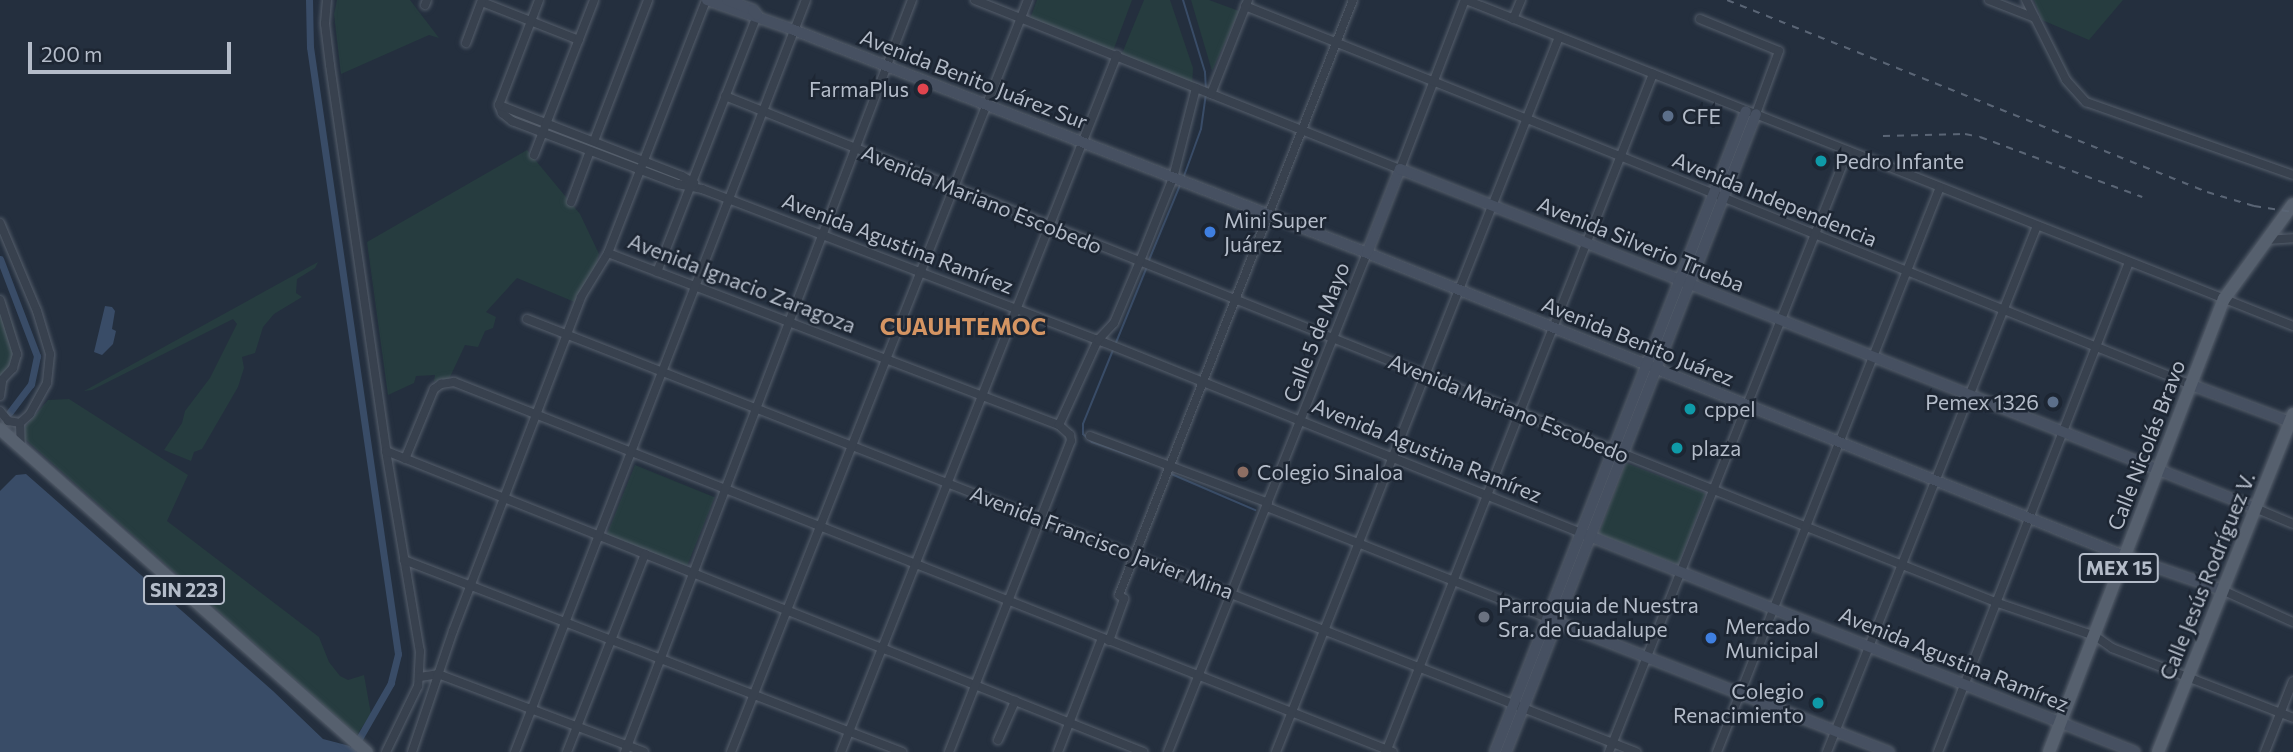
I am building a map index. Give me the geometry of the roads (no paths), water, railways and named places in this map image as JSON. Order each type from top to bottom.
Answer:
[{"type":"main road","name":"MEX 15","points":[[2267,240],[2293,204]]},
{"type":"main road","name":"Calle Nicolás Bravo","points":[[2049,752],[2224,299],[2267,240]]},
{"type":"main road","name":"Calle Jesús Rodríguez V.","points":[[2158,752],[2292,419]]},
{"type":"main road","name":"SIN 223","points":[[0,429],[367,752]]},
{"type":"street","points":[[327,0],[325,24],[330,65],[386,451],[420,651],[420,677],[386,752]]},
{"type":"street","points":[[499,105],[538,0]]},
{"type":"street","points":[[534,155],[594,0]]},
{"type":"street","points":[[594,141],[648,0]]},
{"type":"street","points":[[412,752],[471,584],[581,298],[608,253],[706,0],[747,16],[757,15]]},
{"type":"street","points":[[727,0],[753,10],[757,15]]},
{"type":"street","points":[[515,752],[806,0]]},
{"type":"street","points":[[626,749],[912,0]]},
{"type":"street","name":"Avenida Silverio Trueba","points":[[975,0],[2293,524]]},
{"type":"street","points":[[731,752],[1028,0]]},
{"type":"street","points":[[1058,752],[1124,599],[1119,595],[1353,0]]},
{"type":"street","points":[[1466,0],[2293,326]]},
{"type":"street","name":"Calle 5 de Mayo","points":[[1168,752],[1466,0]]},
{"type":"street","points":[[1514,19],[1521,0]]},
{"type":"street","points":[[1989,0],[2035,18]]},
{"type":"street","points":[[2026,0],[2066,80],[2077,94],[2109,112],[2293,175]]},
{"type":"street","points":[[466,43],[482,1],[579,40]]},
{"type":"street","points":[[1211,94],[1247,3]]},
{"type":"street","name":"Avenida Independencia","points":[[1247,3],[1336,43],[2002,311],[2189,384],[2292,419]]},
{"type":"street","points":[[657,272],[757,15]]},
{"type":"street","name":"Avenida Benito Juárez Sur","points":[[757,15],[1174,179]]},
{"type":"street","points":[[1495,752],[1519,705],[1751,113],[1779,51],[1700,19]]},
{"type":"street","points":[[1276,752],[1559,37]]},
{"type":"street","points":[[841,752],[1117,55]]},
{"type":"street","points":[[405,459],[434,389],[441,384],[454,382],[1389,751],[1653,74]]},
{"type":"street","points":[[949,752],[1071,441],[1070,435],[1059,425],[1100,341],[1114,323],[1174,179],[1196,88]]},
{"type":"street","name":"Avenida Mariano Escobedo","points":[[725,96],[1995,602],[2095,636],[2112,648],[2293,718]]},
{"type":"street","name":"Avenida Agustina Ramírez","points":[[499,105],[506,118],[590,151],[642,165]]},
{"type":"street","name":"Avenida Agustina Ramírez","points":[[499,105],[594,141],[642,165],[702,189],[1302,419],[1586,535],[2135,752]]},
{"type":"street","points":[[571,202],[590,151]]},
{"type":"street","points":[[1609,752],[1847,151]]},
{"type":"street","name":"Avenida Benito Juárez","points":[[1174,179],[1367,253],[2124,555]]},
{"type":"street","points":[[1717,752],[1940,187]]},
{"type":"street","points":[[0,223],[37,311],[50,354],[50,369],[44,390],[30,414],[20,422],[8,421],[0,411]]},
{"type":"street","points":[[1827,752],[2037,226]]},
{"type":"street","points":[[2267,240],[2293,238]]},
{"type":"street","name":"Avenida Ignacio Zaragoza","points":[[608,253],[1059,425]]},
{"type":"street","points":[[1938,752],[2129,262]]},
{"type":"street","points":[[0,300],[17,354],[13,368],[1,381],[0,396]]},
{"type":"street","name":"Avenida Francisco Javier Mina","points":[[527,319],[1636,752]]},
{"type":"street","points":[[20,422],[21,447]]},
{"type":"street","points":[[1090,436],[1889,752]]},
{"type":"street","points":[[386,451],[1143,752]]},
{"type":"street","points":[[567,752],[645,554]]},
{"type":"street","points":[[2124,555],[2222,590],[2293,622]]},
{"type":"street","points":[[404,560],[902,752]]},
{"type":"street","points":[[420,677],[438,674],[578,726],[626,749],[644,752]]},
{"type":"street","points":[[2265,752],[2293,681]]},
{"type":"street","points":[[998,740],[1015,701]]},
{"type":"street","points":[[1506,752],[1519,705]]},
{"type":"water","points":[[105,306],[112,307],[115,311],[112,329],[116,331],[113,344],[102,355],[94,352]]},
{"type":"water","points":[[26,474],[273,691],[323,739],[350,746],[353,752],[0,752],[0,491],[16,475]]},
{"type":"waterway","points":[[309,0],[310,47],[398,654],[391,683],[353,749]]},
{"type":"waterway","points":[[1183,0],[1205,72],[1206,89]]},
{"type":"waterway","points":[[1184,176],[1201,129],[1206,95]]},
{"type":"waterway","points":[[1149,260],[1180,185]]},
{"type":"waterway","points":[[0,259],[37,356],[31,384],[10,412]]},
{"type":"waterway","points":[[1115,345],[1146,269]]},
{"type":"waterway","points":[[1113,350],[1083,424],[1083,434],[1092,442],[1149,462]]},
{"type":"waterway","points":[[1169,473],[1255,510]]},
{"type":"railway","points":[[1727,0],[2207,192],[2254,206],[2293,212]]},
{"type":"railway","points":[[1883,136],[1965,134],[1980,137],[2142,197]]},
{"type":"place","name":"FarmaPlus","points":[[923,89]]},
{"type":"place","name":"CFE","points":[[1668,116]]},
{"type":"place","name":"Pedro Infante","points":[[1821,161]]},
{"type":"place","name":"Mini Super Juárez","points":[[1210,232]]},
{"type":"place","name":"Pemex 1326","points":[[2053,402]]},
{"type":"place","name":"cppel","points":[[1690,409]]},
{"type":"place","name":"plaza","points":[[1677,448]]},
{"type":"place","name":"Colegio Sinaloa","points":[[1243,472]]},
{"type":"place","name":"Parroquia de Nuestra Sra. de Guadalupe","points":[[1484,617]]},
{"type":"place","name":"Mercado Municipal","points":[[1711,638]]},
{"type":"place","name":"Colegio Renacimiento","points":[[1818,703]]},
{"type":"district","name":"CUAUHTEMOC","points":[[963,326]]}]
